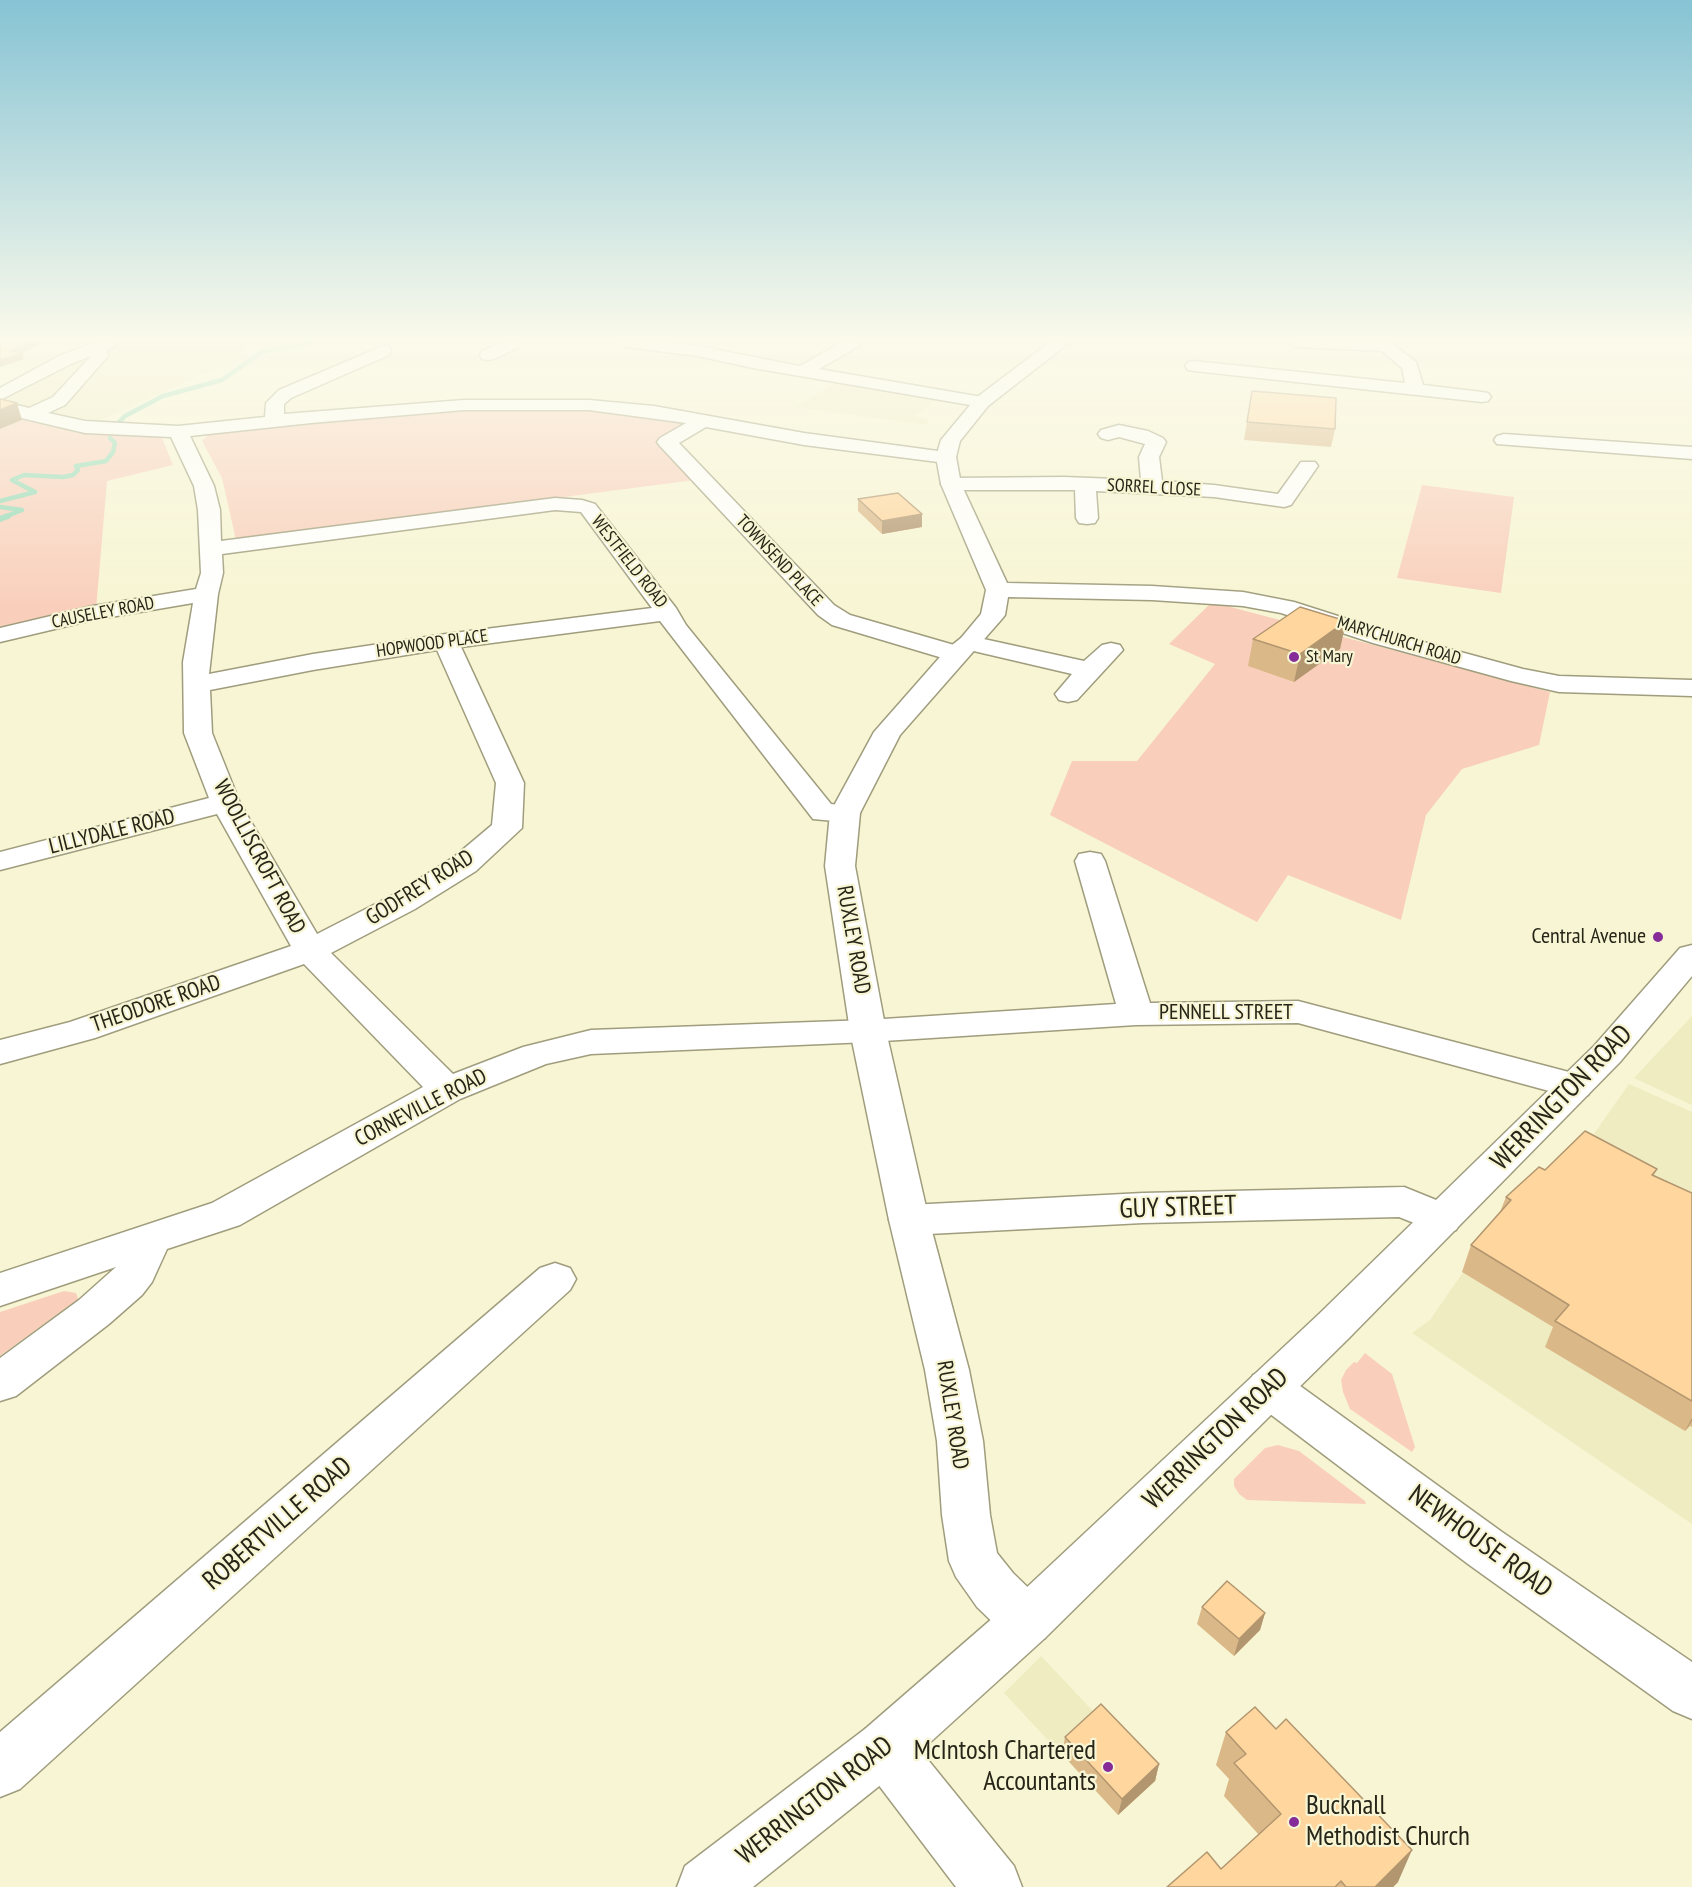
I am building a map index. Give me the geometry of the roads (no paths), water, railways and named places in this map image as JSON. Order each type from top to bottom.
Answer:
[{"type":"main road","name":"SORREL CLOSE","points":[[142,430],[178,432],[195,430]]},
{"type":"main road","name":"TOWNSEND PLACE","points":[[687,430],[667,442],[826,610],[842,620],[963,649]]},
{"type":"main road","name":"SORREL CLOSE","points":[[754,430],[949,471],[1085,484],[1214,491],[1294,504],[1308,466]]},
{"type":"main road","points":[[957,430],[949,471],[998,590]]},
{"type":"main road","points":[[1108,434],[1119,431],[1141,435],[1156,442],[1149,457],[1152,487]]},
{"type":"main road","name":"WOOLLISCROFT ROAD","points":[[178,432],[204,486],[209,510],[212,573],[206,594],[196,662],[198,733],[225,803],[310,951],[447,1090]]},
{"type":"main road","points":[[1504,440],[1692,453]]},
{"type":"main road","points":[[1085,484],[1087,518]]},
{"type":"main road","name":"WESTFIELD ROAD","points":[[212,549],[531,507],[578,504],[588,508],[668,613],[675,627],[823,813],[845,813]]},
{"type":"main road","name":"RUXLEY ROAD","points":[[998,590],[993,615],[888,732],[845,813],[840,866],[865,1004],[867,1031],[909,1220],[947,1370],[960,1441],[966,1515],[974,1562],[995,1590],[1027,1621]]},
{"type":"main road","name":"MARYCHURCH ROAD","points":[[998,590],[1139,593],[1243,599],[1286,607],[1382,638],[1520,676],[1559,684],[1692,688]]},
{"type":"main road","name":"CAUSELEY ROAD","points":[[0,635],[93,613],[206,594]]},
{"type":"main road","name":"HOPWOOD PLACE","points":[[198,684],[313,662],[446,641],[668,613]]},
{"type":"main road","name":"GODFREY ROAD","points":[[310,951],[415,896],[465,864],[507,828],[510,783],[446,641]]},
{"type":"main road","points":[[963,649],[1089,670]]},
{"type":"main road","points":[[1068,694],[1111,650]]},
{"type":"main road","name":"LILLYDALE ROAD","points":[[0,861],[225,803]]},
{"type":"main road","points":[[1089,861],[1136,1014]]},
{"type":"main road","name":"THEODORE ROAD","points":[[0,1053],[82,1030],[310,951]]},
{"type":"main road","name":"WERRINGTON ROAD","points":[[706,1887],[884,1748],[1027,1621],[1269,1388],[1575,1086],[1634,1023],[1692,955]]},
{"type":"main road","name":"PENNELL STREET","points":[[867,1031],[1136,1014],[1298,1012],[1575,1086]]},
{"type":"main road","name":"CORNEVILLE ROAD","points":[[0,1290],[235,1210],[447,1090],[536,1055],[591,1042],[867,1031]]},
{"type":"main road","name":"GUY STREET","points":[[909,1220],[1143,1208],[1404,1202],[1442,1219]]},
{"type":"main road","points":[[0,1383],[94,1312],[127,1283],[137,1271],[152,1240]]},
{"type":"main road","name":"ROBERTVILLE ROAD","points":[[0,1769],[555,1279]]},
{"type":"main road","name":"NEWHOUSE ROAD","points":[[1269,1388],[1485,1548],[1692,1694]]},
{"type":"main road","points":[[884,1748],[993,1887]]},
{"type":"waterway","points":[[0,501],[35,492],[12,480],[24,475],[63,477],[73,475],[78,470],[76,466],[106,461],[113,452],[115,443],[110,438]]},
{"type":"waterway","points":[[0,507],[22,510],[4,517]]},
{"type":"waterway","points":[[0,519],[8,516]]},
{"type":"place","name":"St Mary","points":[[1294,657]]},
{"type":"place","name":"Central Avenue","points":[[1658,937]]},
{"type":"place","name":"McIntosh Chartered Accountants","points":[[1108,1767]]},
{"type":"place","name":"Bucknall Methodist Church","points":[[1294,1822]]}]
